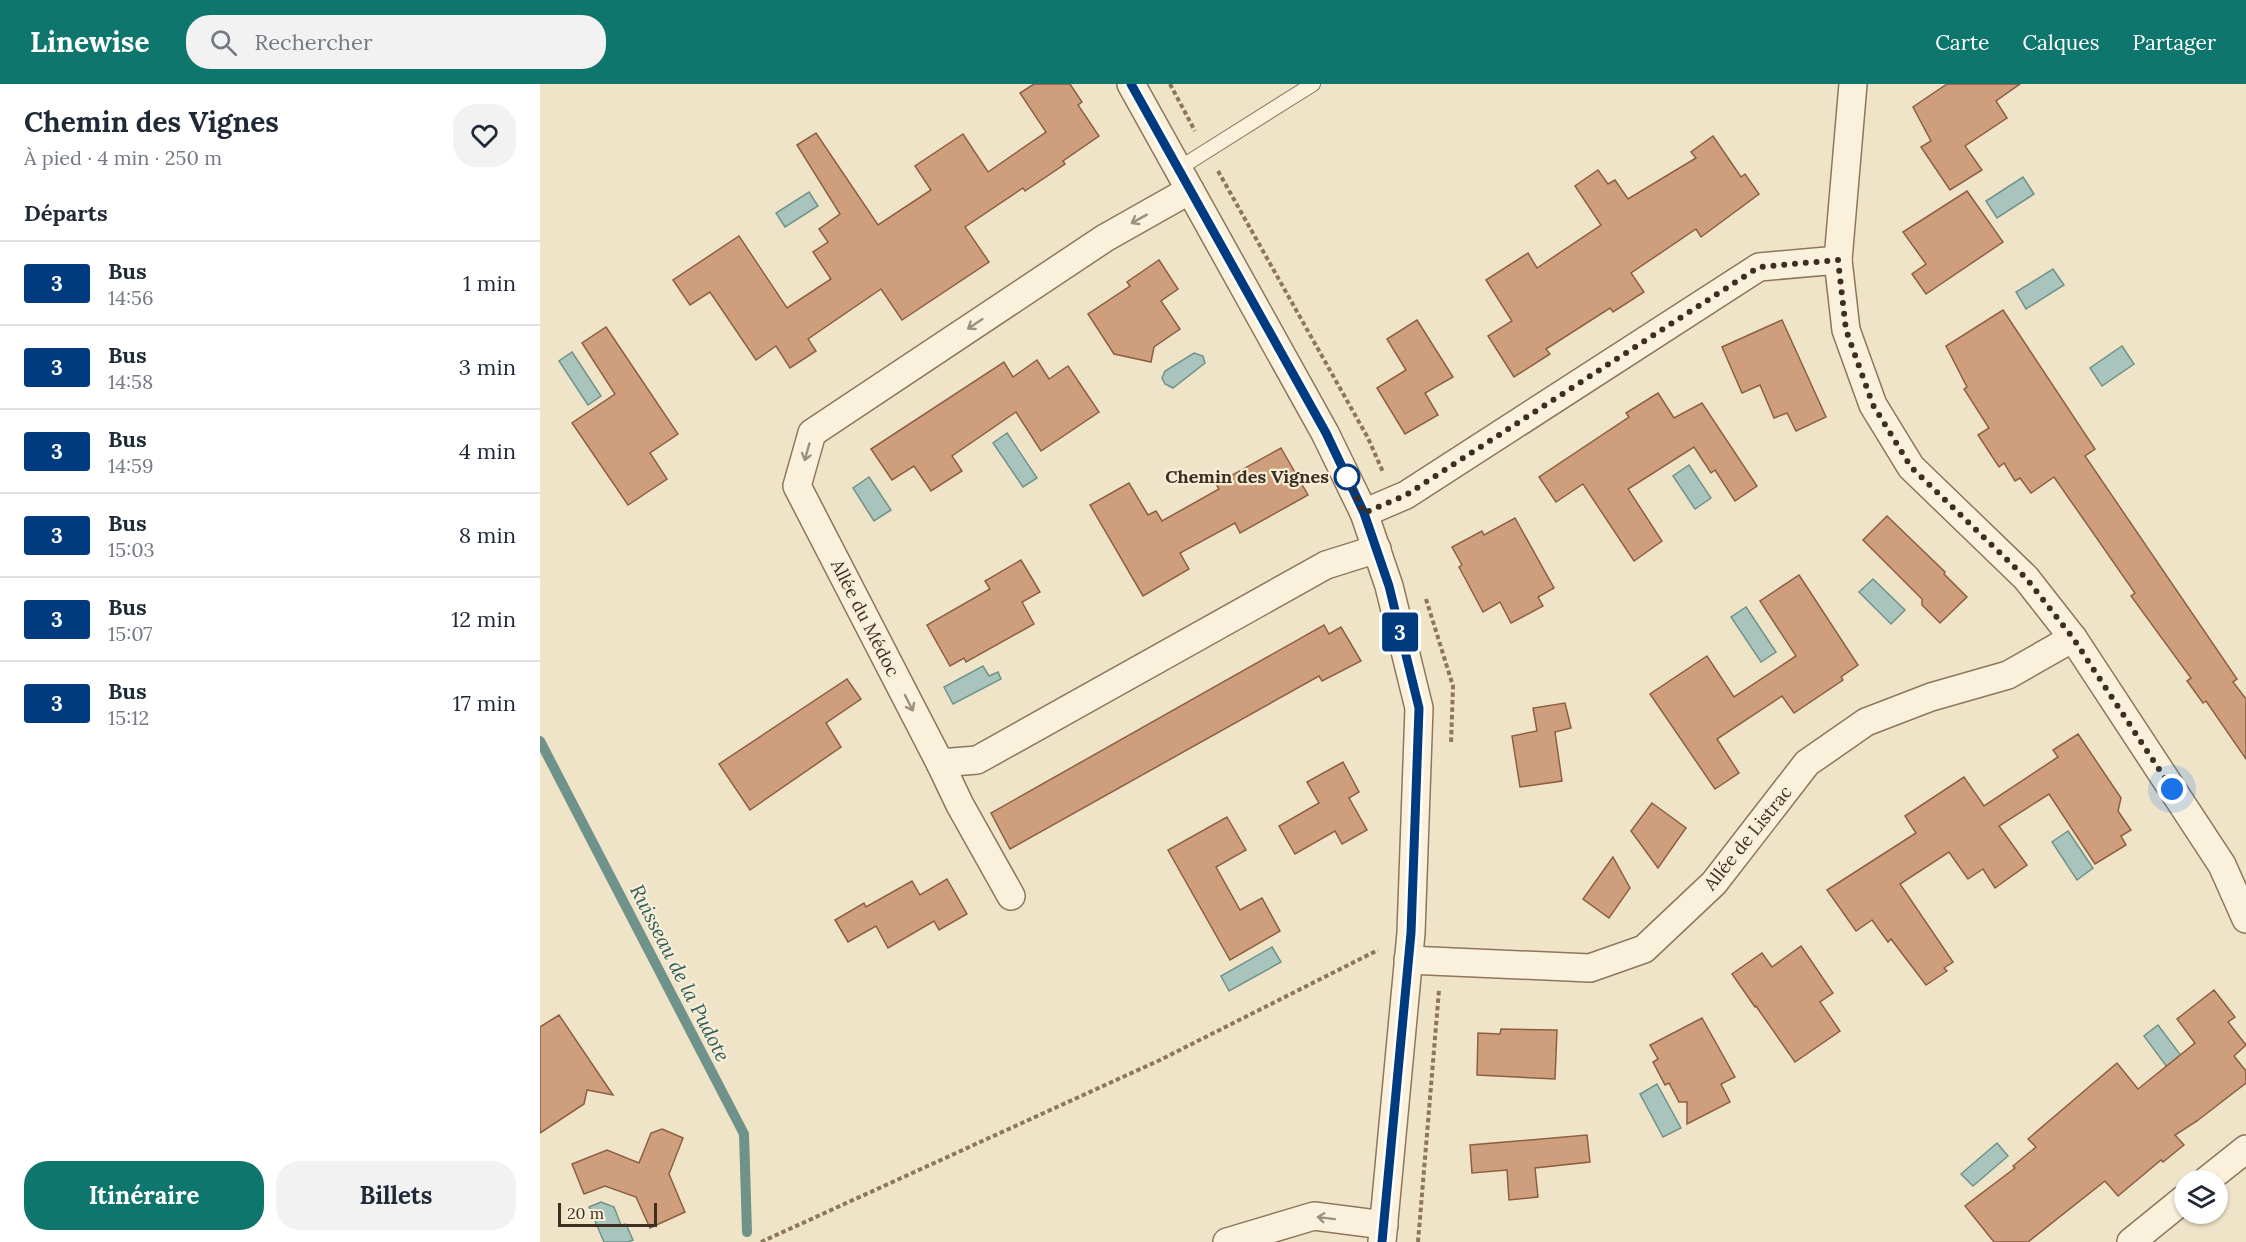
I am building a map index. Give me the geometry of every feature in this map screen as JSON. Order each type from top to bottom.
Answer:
[{"type":"street","points":[[1131,84],[1326,433],[1364,513],[1389,586],[1419,708],[1411,933],[1383,1234],[1314,1216],[1227,1242]]},
{"type":"street","points":[[1853,84],[1838,260],[1846,330],[1873,405],[1911,467],[2026,578],[2073,638],[2222,865],[2246,919]]},
{"type":"street","name":"Allée du Médoc","points":[[1011,896],[960,805],[797,486],[812,433],[1105,238],[1184,180]]},
{"type":"street","points":[[1364,513],[1406,495],[1759,267],[1838,260]]},
{"type":"street","points":[[940,763],[977,760],[1326,565],[1377,549]]},
{"type":"street","name":"Allée de Listrac","points":[[1408,960],[1590,968],[1644,949],[1714,883],[1807,763],[1866,722],[1931,697],[2008,675],[2073,638]]},
{"type":"street","points":[[2220,1170],[2246,1149]]},
{"type":"street","points":[[2131,1242],[2174,1207]]},
{"type":"lane","points":[[1184,180],[1313,84]]},
{"type":"path","points":[[761,1242],[1160,1060],[1411,933]]},
{"type":"water","points":[[2023,177],[2034,194],[1997,218],[1986,201]]},
{"type":"water","points":[[809,192],[818,206],[785,227],[776,213]]},
{"type":"water","points":[[2053,269],[2064,285],[2026,309],[2016,292]]},
{"type":"water","points":[[2122,346],[2134,364],[2102,386],[2090,368]]},
{"type":"water","points":[[572,352],[601,396],[588,405],[559,361]]},
{"type":"water","points":[[1194,353],[1203,356],[1205,363],[1173,388],[1165,384],[1162,378],[1165,371]]},
{"type":"water","points":[[1007,433],[1037,478],[1023,487],[993,443]]},
{"type":"water","points":[[1689,465],[1711,498],[1695,509],[1673,476]]},
{"type":"water","points":[[869,477],[891,510],[874,521],[853,488]]},
{"type":"water","points":[[1873,579],[1905,610],[1891,624],[1859,592]]},
{"type":"water","points":[[1746,607],[1776,652],[1761,662],[1731,617]]},
{"type":"water","points":[[983,666],[989,676],[998,672],[1001,679],[953,704],[944,687]]},
{"type":"water","points":[[2068,831],[2093,868],[2077,880],[2052,842]]},
{"type":"water","points":[[1272,947],[1281,962],[1229,991],[1221,976]]},
{"type":"water","points":[[2158,1025],[2182,1057],[2167,1067],[2144,1036]]},
{"type":"water","points":[[1657,1084],[1681,1128],[1663,1137],[1640,1094]]},
{"type":"water","points":[[1997,1143],[2008,1156],[1973,1186],[1961,1174]]},
{"type":"water","points":[[601,1202],[614,1207],[621,1225],[626,1224],[633,1240],[604,1242],[589,1207]]},
{"type":"building","points":[[1034,84],[1070,84],[1082,102],[1078,105],[1099,136],[1063,161],[1065,164],[1025,191],[1023,188],[965,227],[989,262],[902,320],[881,289],[808,339],[816,351],[790,368],[776,346],[756,360],[710,292],[690,305],[673,280],[739,236],[787,308],[831,279],[813,252],[828,242],[819,229],[840,214],[797,145],[816,133],[878,225],[931,190],[915,166],[963,134],[988,172],[1046,132],[1020,93]]},
{"type":"building","points":[[1947,84],[2020,84],[1996,101],[2007,118],[1965,146],[1982,170],[1950,190],[1921,147],[1931,141],[1913,107]]},
{"type":"building","points":[[1713,136],[1741,177],[1745,174],[1759,194],[1701,237],[1696,229],[1631,273],[1644,292],[1613,312],[1610,308],[1546,349],[1550,354],[1514,377],[1488,336],[1512,321],[1486,280],[1528,253],[1537,268],[1601,225],[1575,186],[1598,170],[1608,184],[1615,180],[1628,199],[1696,158],[1691,152]]},
{"type":"building","points":[[1967,191],[2003,242],[1926,294],[1912,274],[1926,264],[1903,232]]},
{"type":"building","points":[[1159,260],[1178,289],[1161,301],[1180,329],[1154,347],[1151,362],[1114,354],[1088,314],[1130,286],[1127,282]]},
{"type":"building","points":[[2003,310],[2095,449],[2085,456],[2237,679],[2233,682],[2246,699],[2246,759],[2206,701],[2203,703],[2187,681],[2191,678],[2131,596],[2135,593],[2054,477],[2031,493],[2020,478],[2015,481],[2004,463],[1999,467],[1978,435],[1989,428],[1964,389],[1967,387],[1946,346]]},
{"type":"building","points":[[1417,320],[1453,377],[1425,393],[1438,415],[1405,434],[1377,388],[1406,370],[1387,339]]},
{"type":"building","points":[[1782,320],[1826,417],[1796,431],[1787,413],[1774,418],[1760,385],[1742,393],[1722,347]]},
{"type":"building","points":[[606,327],[678,434],[650,453],[667,479],[628,505],[572,423],[615,394],[582,343]]},
{"type":"building","points":[[1037,360],[1049,379],[1068,366],[1099,412],[1041,451],[1016,412],[952,456],[962,471],[931,491],[914,466],[892,480],[871,449],[1004,362],[1013,377]]},
{"type":"building","points":[[1658,393],[1674,418],[1702,403],[1757,486],[1735,501],[1715,470],[1711,473],[1694,447],[1628,489],[1662,541],[1634,561],[1583,484],[1556,502],[1539,477],[1629,417],[1626,413]]},
{"type":"building","points":[[1281,448],[1308,495],[1240,533],[1235,523],[1180,553],[1189,569],[1143,596],[1090,505],[1129,483],[1148,515],[1156,511],[1162,521],[1219,489],[1216,484]]},
{"type":"building","points":[[1887,516],[1945,572],[1944,574],[1967,597],[1940,623],[1922,605],[1922,599],[1863,540]]},
{"type":"building","points":[[1515,518],[1554,588],[1538,597],[1543,606],[1511,623],[1500,602],[1483,612],[1459,567],[1462,565],[1452,547],[1482,531],[1484,535]]},
{"type":"building","points":[[1021,560],[1040,592],[1022,602],[1034,624],[966,662],[964,658],[950,666],[927,625],[990,589],[985,581]]},
{"type":"building","points":[[1799,575],[1858,665],[1841,677],[1843,680],[1794,713],[1782,696],[1717,739],[1739,773],[1715,789],[1650,694],[1707,656],[1734,697],[1796,656],[1760,601]]},
{"type":"building","points":[[1324,625],[1329,634],[1341,627],[1361,661],[1322,681],[1319,676],[1010,849],[991,813]]},
{"type":"building","points":[[847,679],[861,699],[826,723],[841,747],[750,810],[719,764]]},
{"type":"building","points":[[1565,703],[1571,728],[1555,732],[1562,781],[1520,787],[1512,736],[1537,731],[1533,708]]},
{"type":"building","points":[[2078,734],[2121,798],[2118,811],[2131,830],[2121,836],[2126,845],[2095,864],[2049,794],[1999,826],[2027,865],[1995,888],[1983,869],[1968,879],[1949,852],[1900,884],[1953,962],[1944,968],[1947,971],[1926,985],[1891,939],[1888,942],[1872,920],[1856,931],[1827,890],[1916,833],[1905,816],[1964,777],[1984,806],[2058,757],[2053,750]]},
{"type":"building","points":[[1343,762],[1359,792],[1349,798],[1367,830],[1342,844],[1335,831],[1295,854],[1279,826],[1319,803],[1307,782]]},
{"type":"building","points":[[1652,803],[1686,828],[1658,868],[1631,831]]},
{"type":"building","points":[[1227,817],[1246,850],[1216,867],[1240,910],[1262,898],[1280,931],[1230,960],[1168,850]]},
{"type":"building","points":[[1613,857],[1630,888],[1609,918],[1583,899]]},
{"type":"building","points":[[947,879],[967,914],[939,930],[934,921],[888,948],[876,926],[848,942],[835,920],[864,903],[866,907],[912,881],[920,895]]},
{"type":"building","points":[[1801,946],[1833,993],[1820,1002],[1840,1031],[1795,1062],[1732,974],[1762,953],[1772,967]]},
{"type":"building","points":[[2214,990],[2235,1017],[2228,1022],[2246,1045],[2234,1056],[2246,1071],[2246,1083],[2175,1135],[2184,1145],[2163,1162],[2161,1160],[2118,1196],[2105,1181],[2028,1242],[1994,1242],[1965,1206],[2015,1168],[2013,1166],[2036,1147],[2028,1139],[2117,1063],[2138,1089],[2195,1043],[2177,1019]]},
{"type":"building","points":[[559,1015],[613,1095],[587,1090],[584,1104],[540,1133],[540,1027]]},
{"type":"building","points":[[1702,1018],[1735,1077],[1721,1084],[1730,1102],[1687,1124],[1687,1102],[1679,1102],[1669,1083],[1665,1085],[1653,1062],[1658,1059],[1650,1045]]},
{"type":"building","points":[[1501,1029],[1557,1030],[1555,1079],[1477,1075],[1478,1033],[1500,1034]]},
{"type":"building","points":[[662,1129],[683,1138],[669,1174],[685,1212],[650,1228],[636,1197],[605,1186],[584,1194],[572,1164],[607,1150],[639,1163],[651,1133]]},
{"type":"building","points":[[1587,1135],[1590,1162],[1535,1168],[1538,1197],[1509,1200],[1507,1170],[1472,1173],[1470,1145]]},
{"type":"waterway","name":"Ruisseau de la Pudote","points":[[540,741],[744,1134],[747,1232]]},
{"type":"bus line","name":"3","points":[[1131,84],[1326,433],[1364,513],[1389,586],[1419,708],[1411,933],[1382,1242]]},
{"type":"place","name":"Chemin des Vignes","points":[[1347,477]]},
{"type":"route","points":[[1347,477],[1345,473],[1364,513],[1406,495],[1759,267],[1838,260],[1846,330],[1873,405],[1911,467],[2026,578],[2073,638],[2172,789]]}]
